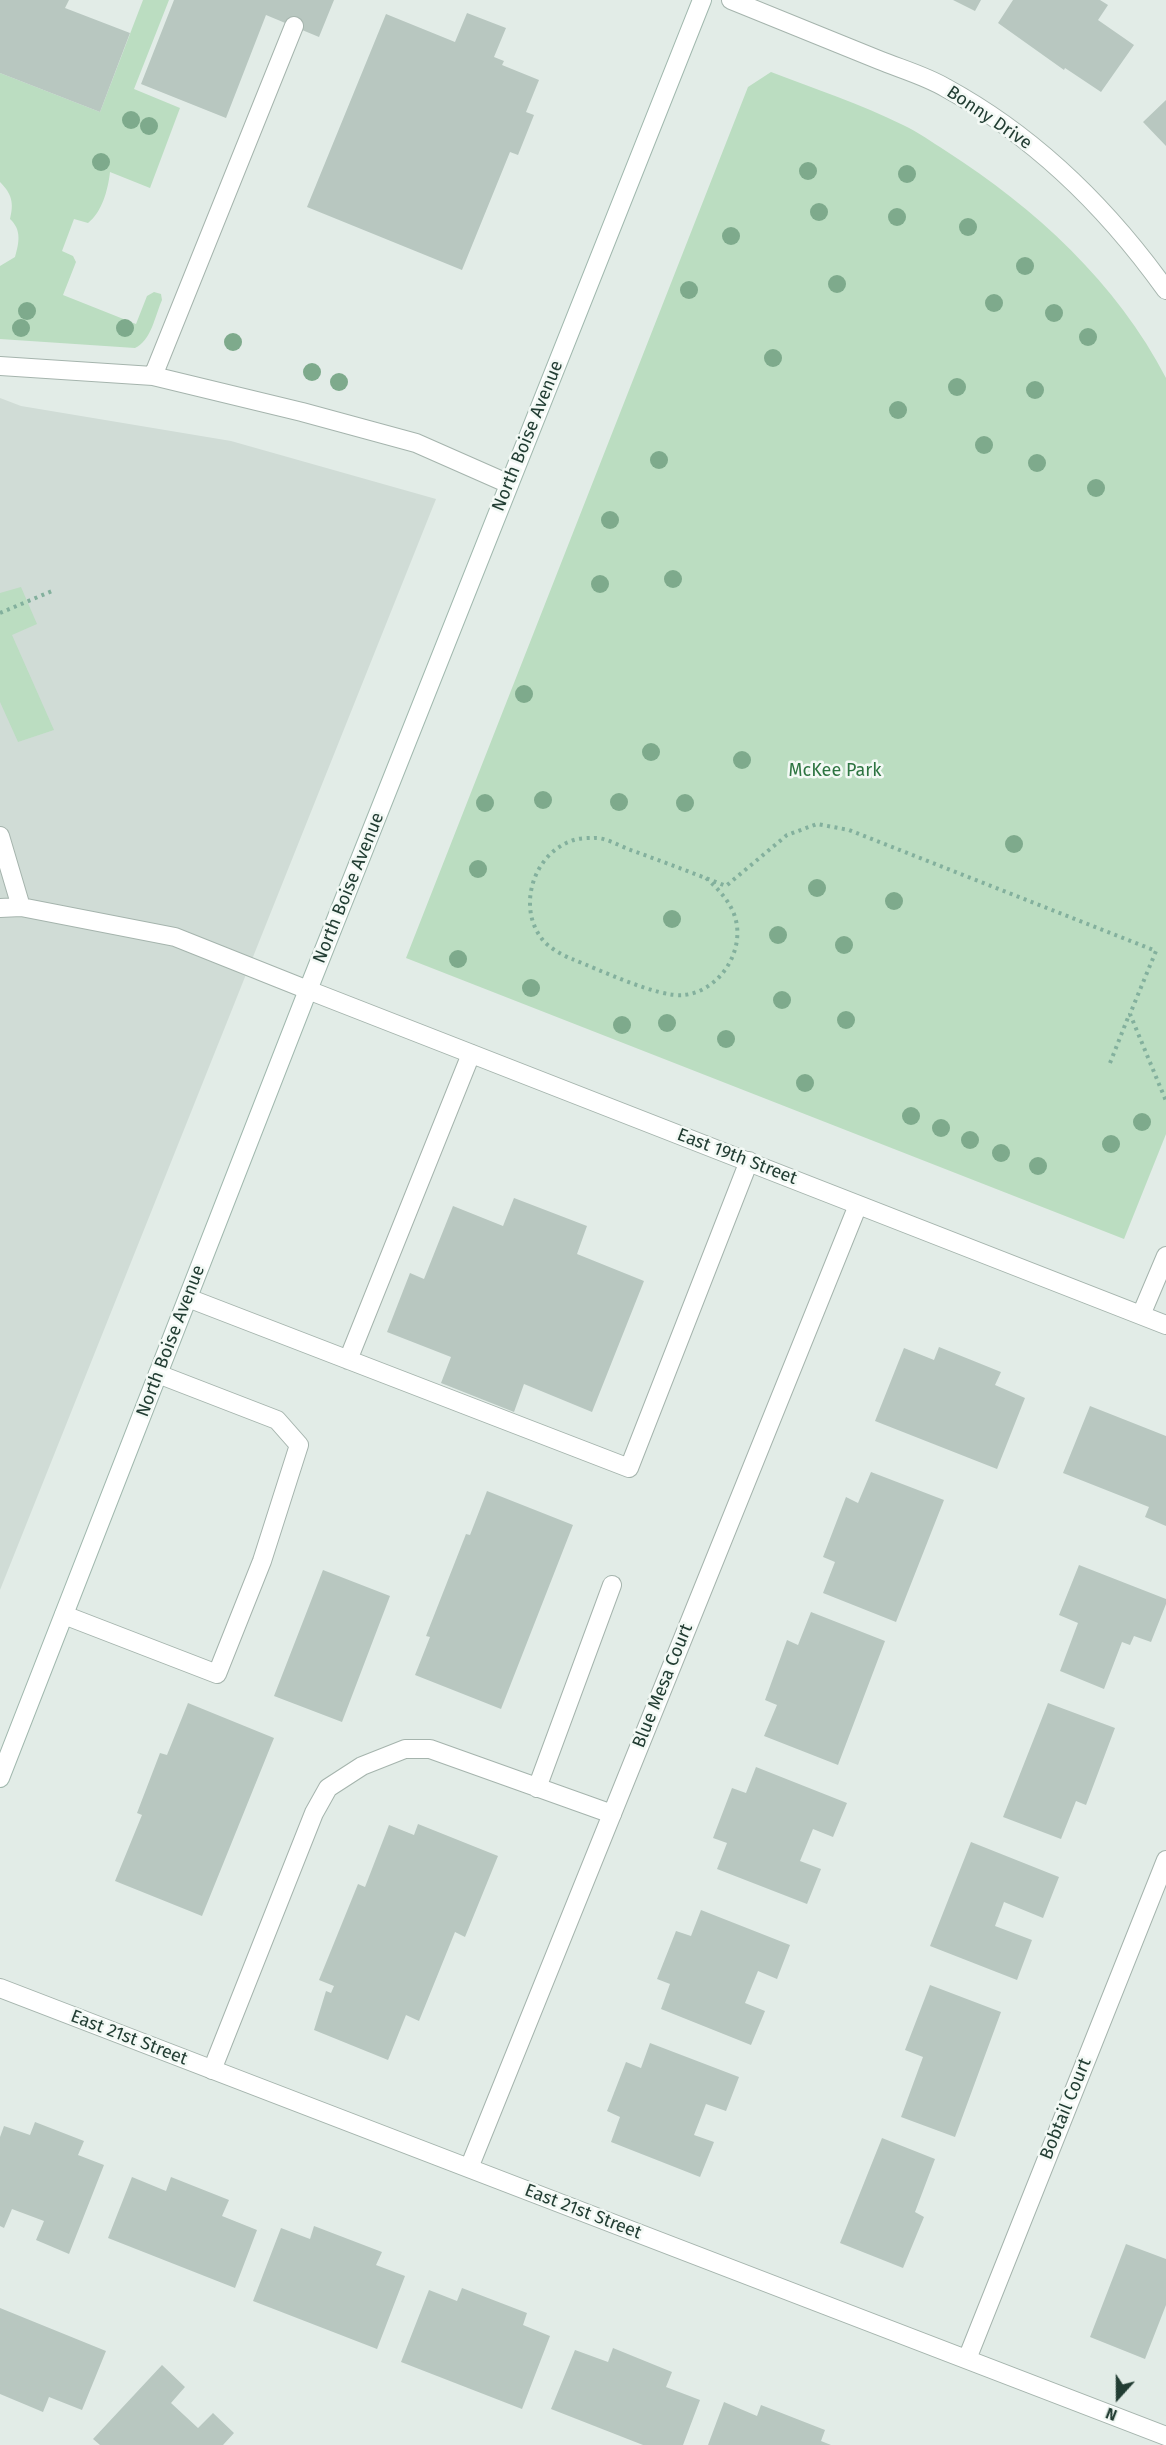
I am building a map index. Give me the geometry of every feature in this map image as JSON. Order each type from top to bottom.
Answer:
[{"type":"street","name":"North Boise Avenue","points":[[0,1778],[308,990],[702,0]]},
{"type":"street","name":"Bonny Drive","points":[[731,0],[945,87],[998,121],[1090,197],[1166,290]]},
{"type":"street","points":[[153,376],[294,26]]},
{"type":"street","points":[[0,366],[153,376],[416,442],[509,484]]},
{"type":"street","points":[[0,836],[21,907]]},
{"type":"street","name":"East 19th Street","points":[[0,908],[21,907],[175,937],[1166,1325]]},
{"type":"street","points":[[348,1360],[471,1054]]},
{"type":"street","points":[[188,1298],[628,1468],[748,1161]]},
{"type":"street","name":"Blue Mesa Court","points":[[469,2168],[858,1205]]},
{"type":"street","points":[[1142,1315],[1166,1256]]},
{"type":"street","points":[[64,1615],[218,1674],[262,1561],[299,1445],[277,1420],[158,1374]]},
{"type":"street","points":[[537,1788],[612,1585]]},
{"type":"street","points":[[212,2070],[314,1813],[328,1788],[363,1766],[405,1749],[430,1749],[612,1814]]},
{"type":"street","name":"Bobtail Court","points":[[967,2359],[1166,1860]]},
{"type":"street","name":"East 21st Street","points":[[0,1988],[1166,2436]]},
{"type":"path","points":[[0,613],[52,591]]},
{"type":"path","points":[[706,878],[722,893],[734,915],[738,942],[725,972],[708,987],[684,995],[660,993],[561,955],[542,939],[530,912],[532,882],[547,857],[571,841],[597,837],[706,878],[726,886],[787,835],[817,824],[849,830],[1156,951],[1110,1063]]},
{"type":"path","points":[[1130,1014],[1166,1101]]},
{"type":"shaded area","points":[[0,398],[21,406],[231,441],[436,499],[0,1590]]},
{"type":"green space","points":[[143,0],[169,0],[134,89],[180,108],[150,188],[110,172],[104,200],[97,213],[88,223],[74,219],[62,251],[73,256],[76,262],[63,295],[136,324],[147,296],[154,292],[161,294],[162,300],[152,327],[145,340],[135,348],[0,339],[0,266],[15,257],[18,232],[10,219],[11,199],[0,182],[0,73],[100,112]]},
{"type":"green space","name":"McKee Park","points":[[771,72],[854,103],[909,128],[979,173],[1011,197],[1071,250],[1098,279],[1146,343],[1166,378],[1166,1134],[1124,1239],[406,958],[748,87]]},
{"type":"green space","points":[[21,587],[37,624],[12,635],[54,730],[18,742],[0,702],[0,593]]},
{"type":"building","points":[[0,0],[69,0],[65,8],[130,33],[100,112],[0,73]]},
{"type":"building","points":[[174,0],[334,0],[319,37],[266,15],[226,118],[141,84]]},
{"type":"building","points":[[953,0],[981,0],[975,11]]},
{"type":"building","points":[[1013,0],[1100,0],[1108,5],[1098,20],[1134,45],[1101,92],[1065,68],[1064,70],[998,23]]},
{"type":"building","points":[[467,13],[506,28],[494,57],[504,61],[502,65],[539,80],[526,112],[534,115],[518,155],[510,152],[462,270],[307,207],[386,14],[455,42]]},
{"type":"building","points":[[1166,100],[1166,146],[1143,122]]},
{"type":"building","points":[[514,1198],[587,1226],[577,1254],[644,1281],[592,1412],[524,1384],[514,1412],[441,1383],[451,1357],[387,1332],[410,1273],[424,1279],[453,1206],[503,1226]]},
{"type":"building","points":[[939,1347],[1001,1372],[995,1385],[1025,1398],[997,1469],[875,1421],[904,1348],[934,1360]]},
{"type":"building","points":[[1090,1406],[1166,1436],[1166,1526],[1145,1517],[1149,1507],[1063,1473]]},
{"type":"building","points":[[871,1472],[944,1500],[896,1622],[823,1593],[835,1562],[823,1557],[846,1497],[858,1503]]},
{"type":"building","points":[[487,1491],[573,1525],[501,1709],[415,1675],[430,1637],[426,1636],[466,1534],[470,1535]]},
{"type":"building","points":[[1079,1565],[1166,1599],[1151,1642],[1134,1636],[1130,1645],[1122,1642],[1104,1689],[1060,1671],[1078,1623],[1059,1615]]},
{"type":"building","points":[[323,1570],[390,1596],[342,1722],[274,1696]]},
{"type":"building","points":[[811,1612],[885,1641],[838,1765],[764,1736],[777,1705],[765,1700],[787,1640],[798,1645]]},
{"type":"building","points":[[188,1703],[274,1738],[202,1916],[115,1881],[142,1815],[137,1813],[160,1753],[167,1755]]},
{"type":"building","points":[[1048,1703],[1115,1728],[1086,1805],[1076,1801],[1061,1839],[1003,1817]]},
{"type":"building","points":[[756,1767],[847,1803],[833,1837],[813,1829],[800,1861],[821,1869],[807,1904],[717,1869],[727,1843],[713,1838],[732,1788],[746,1793]]},
{"type":"building","points":[[418,1824],[498,1856],[465,1937],[455,1932],[419,2021],[406,2015],[388,2060],[314,2030],[326,1991],[331,1993],[334,1986],[319,1980],[358,1884],[365,1887],[389,1825],[414,1835]]},
{"type":"building","points":[[971,1842],[1059,1877],[1043,1918],[1004,1902],[995,1926],[1032,1940],[1017,1980],[930,1946]]},
{"type":"building","points":[[701,1910],[790,1945],[777,1979],[758,1971],[745,2003],[765,2011],[751,2045],[661,2009],[670,1984],[657,1979],[676,1931],[691,1936]]},
{"type":"building","points":[[930,1985],[1001,2012],[955,2137],[901,2117],[923,2057],[905,2050]]},
{"type":"building","points":[[650,2043],[739,2077],[726,2111],[706,2104],[694,2135],[714,2142],[700,2177],[611,2142],[620,2117],[607,2111],[626,2062],[641,2068]]},
{"type":"building","points":[[35,2122],[84,2141],[78,2155],[104,2165],[69,2254],[36,2240],[44,2221],[12,2209],[4,2228],[0,2226],[0,2137],[4,2126],[30,2135]]},
{"type":"building","points":[[882,2138],[935,2159],[915,2212],[924,2217],[903,2268],[840,2243]]},
{"type":"building","points":[[132,2177],[166,2191],[171,2177],[229,2200],[222,2216],[257,2230],[235,2288],[108,2238]]},
{"type":"building","points":[[314,2226],[382,2252],[376,2265],[405,2276],[377,2349],[253,2301],[281,2228],[310,2239]]},
{"type":"building","points":[[1126,2244],[1166,2259],[1166,2305],[1145,2359],[1090,2337]]},
{"type":"building","points":[[462,2288],[527,2313],[523,2325],[550,2336],[522,2409],[401,2362],[429,2290],[457,2301]]},
{"type":"building","points":[[0,2308],[106,2351],[82,2410],[49,2397],[43,2412],[0,2394]]},
{"type":"building","points":[[613,2348],[672,2372],[666,2387],[700,2400],[683,2445],[643,2445],[551,2409],[575,2350],[608,2362]]},
{"type":"building","points":[[162,2365],[185,2387],[171,2403],[198,2428],[213,2413],[234,2433],[223,2445],[100,2445],[93,2439]]},
{"type":"building","points":[[724,2402],[757,2416],[761,2405],[825,2430],[821,2441],[831,2445],[708,2445]]}]
